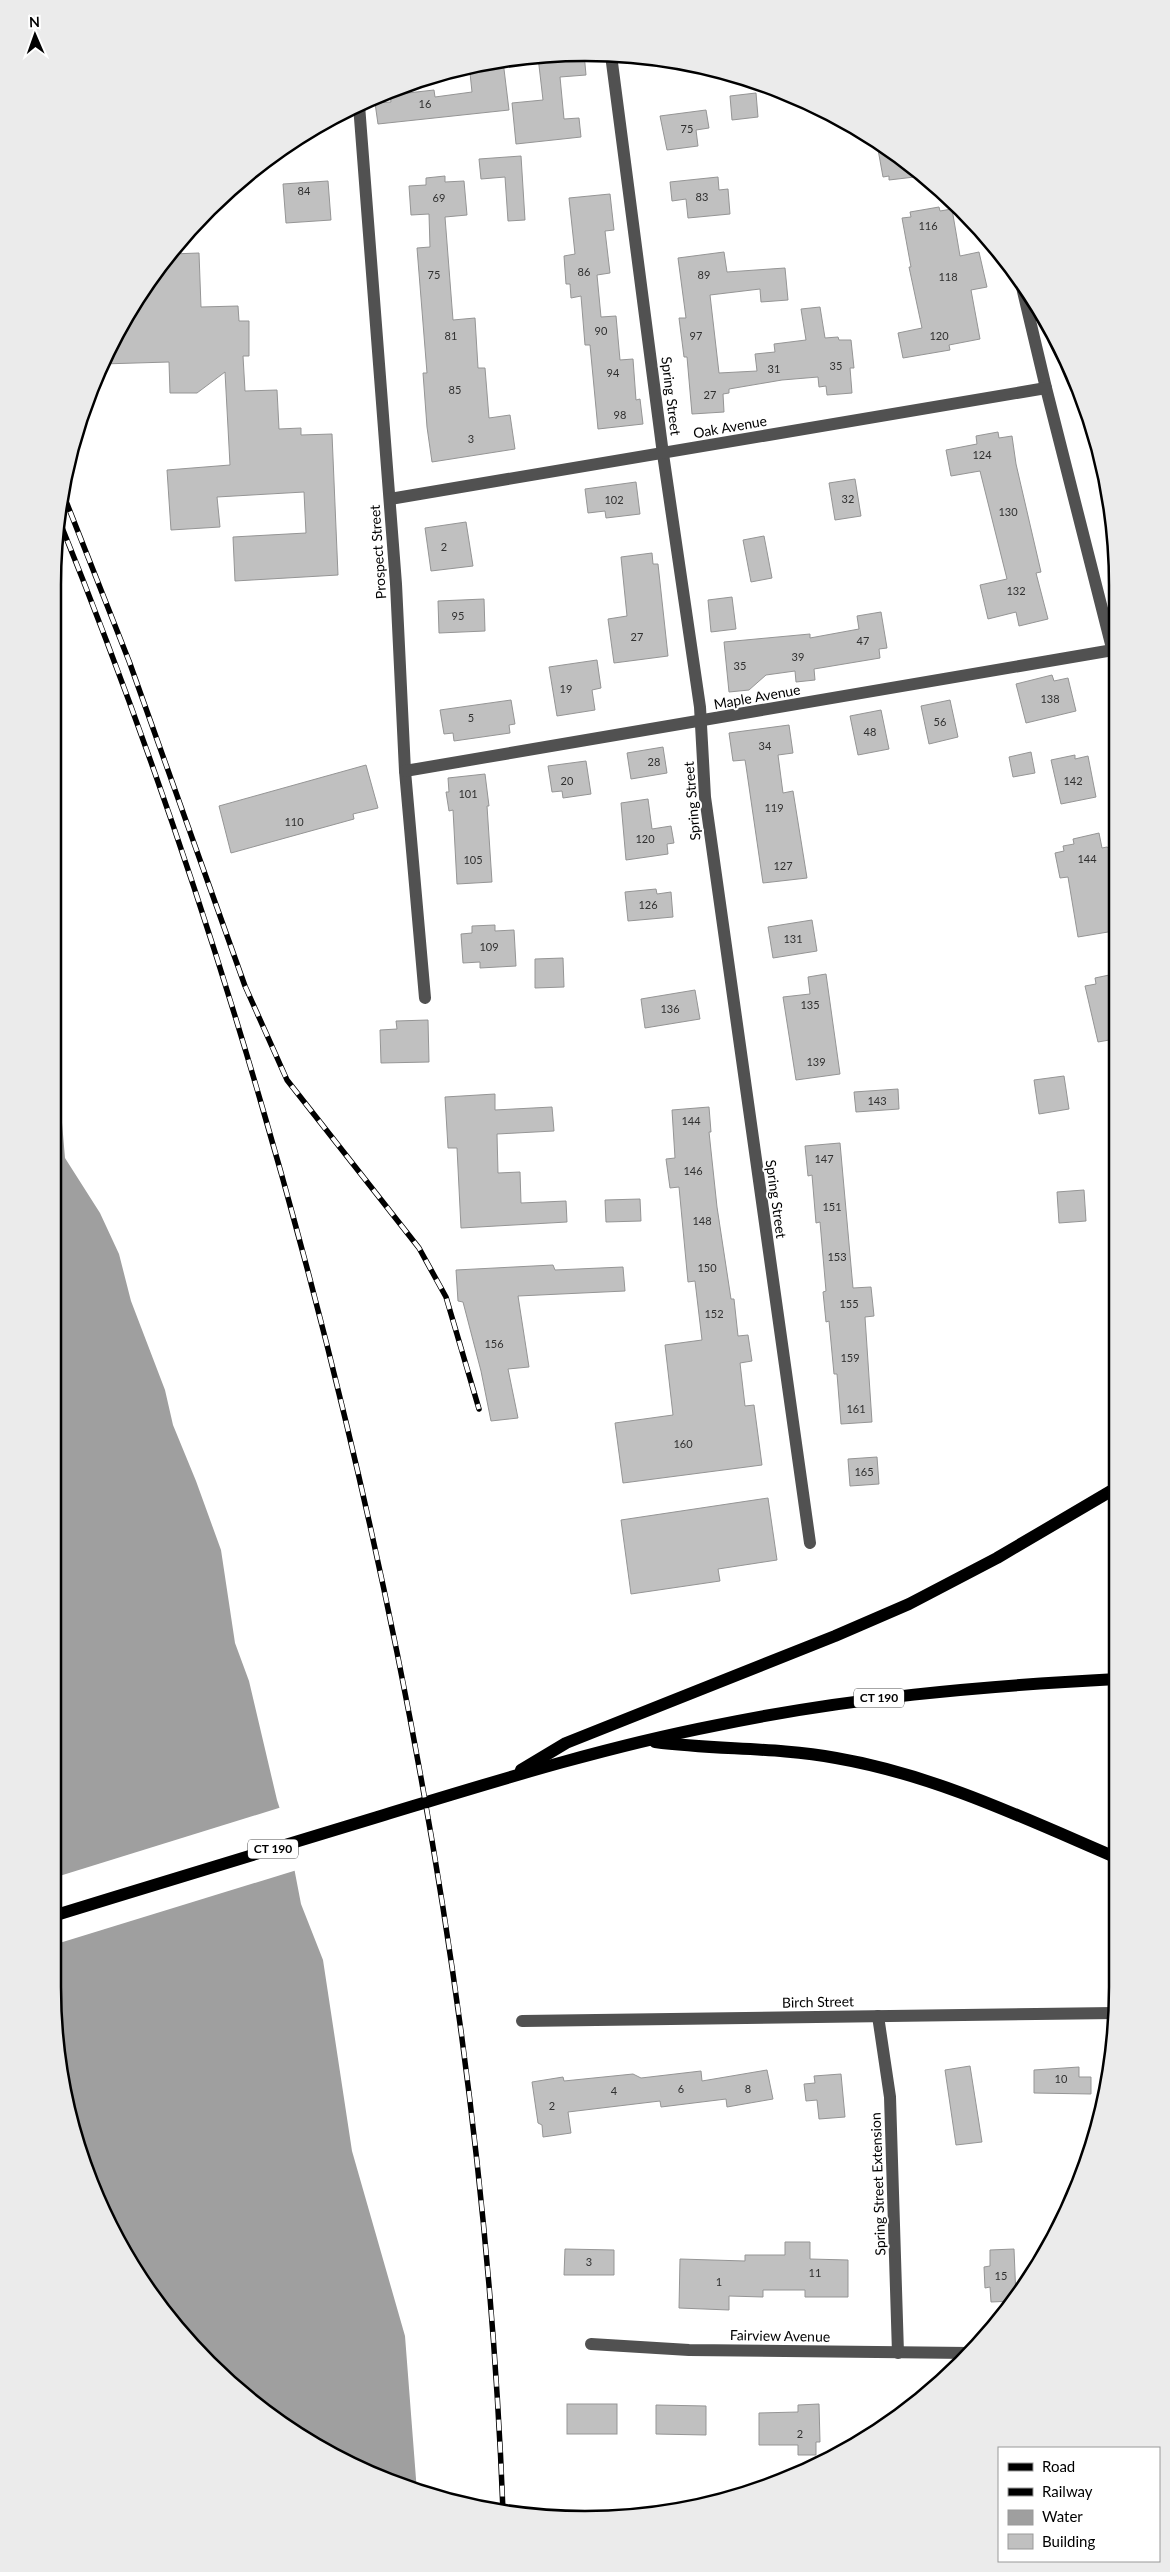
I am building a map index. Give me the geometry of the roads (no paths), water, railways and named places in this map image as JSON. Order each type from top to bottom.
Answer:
[{"type":"main road","points":[[513,1776],[542,1756],[566,1743],[842,1633],[909,1604],[998,1558],[1109,1492]]},
{"type":"main road","name":"CT 190","points":[[61,1913],[513,1776],[645,1740],[783,1712],[855,1702],[998,1686],[1109,1679]]},
{"type":"main road","points":[[645,1740],[812,1754],[885,1768],[985,1802],[1109,1855]]},
{"type":"street","name":"Spring Street","points":[[613,62],[663,454],[700,707],[705,797],[810,1543]]},
{"type":"street","name":"Prospect Street","points":[[361,112],[390,499],[405,771],[425,998]]},
{"type":"street","points":[[1026,303],[1109,635]]},
{"type":"street","name":"Oak Avenue","points":[[390,499],[1046,388]]},
{"type":"street","name":"Maple Avenue","points":[[405,771],[1109,652]]},
{"type":"street","name":"Birch Street","points":[[522,2021],[1108,2012]]},
{"type":"street","name":"Spring Street Extension","points":[[878,2016],[890,2097],[898,2353]]},
{"type":"street","name":"Fairview Avenue","points":[[591,2344],[689,2350],[959,2353]]},
{"type":"water","points":[[61,1111],[65,1158],[100,1213],[119,1254],[131,1301],[165,1390],[173,1425],[221,1550],[235,1643],[249,1681],[277,1800],[287,1831],[301,1904],[323,1960],[352,2151],[405,2336],[416,2483],[353,2457],[323,2441],[294,2422],[266,2403],[240,2381],[191,2332],[169,2306],[131,2249],[101,2187],[79,2123],[66,2055],[61,1987]]},
{"type":"railway","points":[[68,505],[129,661],[245,986],[287,1080],[419,1248],[446,1297],[479,1409]]},
{"type":"railway","points":[[64,533],[144,741],[183,853],[254,1079],[317,1307],[377,1557],[430,1827],[452,1963],[485,2236],[496,2374],[503,2504]]}]
